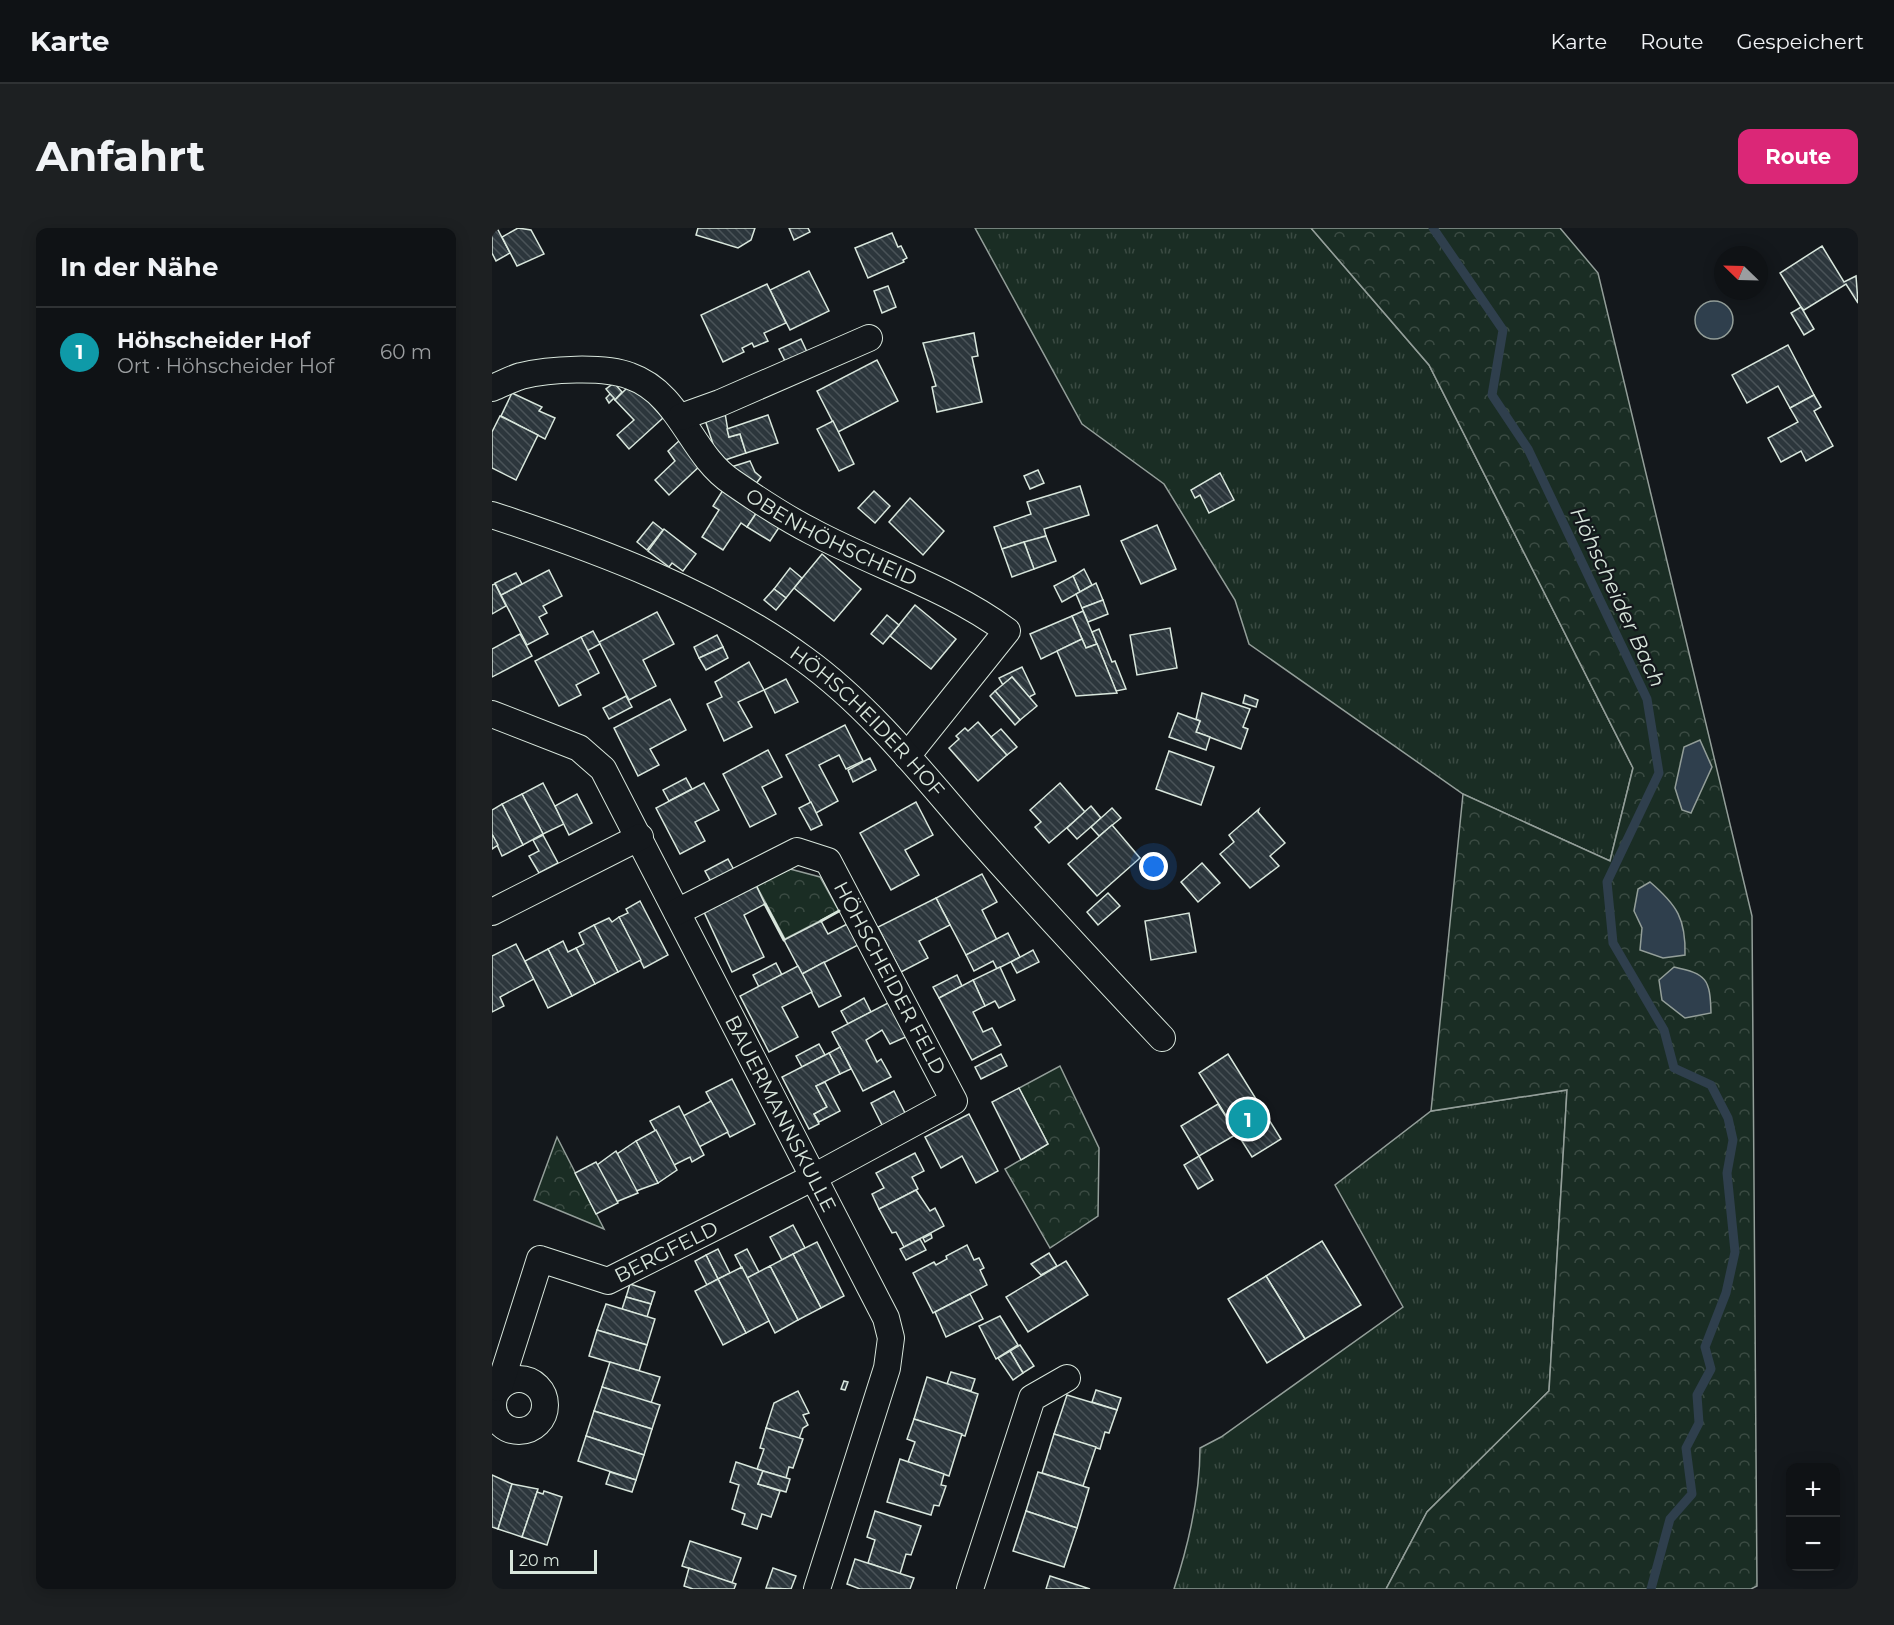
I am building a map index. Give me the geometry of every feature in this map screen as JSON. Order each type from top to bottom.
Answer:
[{"type":"street","points":[[681,417],[759,387],[869,339]]},
{"type":"street","name":"OBENHÖHSCHEID","points":[[492,388],[520,376],[549,371],[627,374],[638,379],[659,395],[681,417],[712,467],[731,482],[812,532],[978,609],[1010,621],[907,756]]},
{"type":"street","name":"HÖHSCHEIDER HOF","points":[[492,515],[566,540],[637,570],[754,625],[806,660],[881,726],[1162,1038]]},
{"type":"street","name":"BAUERMANNSKULLE","points":[[492,714],[564,741],[587,753],[603,769],[640,837],[812,1178],[881,1307],[891,1338],[887,1368],[818,1589]]},
{"type":"street","points":[[492,912],[640,837]]},
{"type":"street","name":"HÖHSCHEIDER FELD","points":[[677,912],[797,851],[828,861],[954,1101],[812,1178]]},
{"type":"street","name":"BERGFELD","points":[[499,1388],[540,1259],[608,1281],[812,1178]]},
{"type":"street","points":[[970,1589],[1032,1398],[1067,1378]]},
{"type":"green space","points":[[975,228],[1311,228],[1429,365],[1633,768],[1610,861],[1463,794],[1249,644],[1235,600],[1164,484],[1082,424]]},
{"type":"green space","points":[[1311,228],[1560,228],[1598,273],[1752,916],[1757,1586],[1751,1589],[1386,1589],[1427,1512],[1549,1391],[1567,1090],[1431,1111],[1463,794],[1610,861],[1633,768],[1429,365]]},
{"type":"green space","points":[[790,869],[820,877],[839,911],[785,939],[756,885]]},
{"type":"green space","points":[[1060,1066],[1099,1148],[1098,1216],[1050,1248],[1005,1169],[1048,1144],[1019,1088]]},
{"type":"green space","points":[[1567,1090],[1549,1391],[1427,1512],[1386,1589],[1174,1589],[1193,1520],[1200,1448],[1221,1437],[1403,1307],[1335,1185],[1431,1111]]},
{"type":"green space","points":[[557,1137],[604,1229],[534,1200]]},
{"type":"water","points":[[1714,301],[1721,302],[1727,307],[1732,313],[1732,327],[1727,333],[1721,338],[1714,339],[1707,338],[1701,333],[1696,327],[1695,320],[1696,313],[1701,307],[1707,302]]},
{"type":"water","points":[[1700,740],[1712,767],[1691,813],[1682,810],[1675,788],[1684,747]]},
{"type":"water","points":[[1650,882],[1667,898],[1678,914],[1684,932],[1685,955],[1663,958],[1640,950],[1642,928],[1634,911],[1638,889]]},
{"type":"water","points":[[1674,967],[1694,972],[1704,980],[1708,985],[1711,1013],[1685,1018],[1662,1000],[1659,980]]},
{"type":"building","points":[[492,228],[497,228],[510,253],[496,261],[492,253]]},
{"type":"building","points":[[518,228],[531,230],[544,254],[517,266],[502,237]]},
{"type":"building","points":[[698,228],[755,228],[751,240],[738,248],[696,235]]},
{"type":"building","points":[[789,228],[808,228],[810,232],[794,240]]},
{"type":"building","points":[[892,233],[898,247],[901,246],[907,258],[903,260],[904,262],[868,278],[855,248]]},
{"type":"building","points":[[1822,246],[1844,282],[1856,276],[1858,303],[1846,284],[1804,310],[1801,307],[1780,273]]},
{"type":"building","points":[[809,271],[829,311],[790,330],[770,290]]},
{"type":"building","points":[[767,284],[786,323],[764,333],[768,341],[754,347],[752,343],[742,348],[744,352],[723,362],[701,315]]},
{"type":"building","points":[[888,286],[896,307],[882,313],[874,291]]},
{"type":"building","points":[[1801,307],[1814,329],[1804,335],[1791,313]]},
{"type":"building","points":[[974,333],[978,356],[972,357],[982,402],[937,412],[932,387],[936,386],[923,343]]},
{"type":"building","points":[[801,339],[807,352],[786,363],[779,349]]},
{"type":"building","points":[[1788,345],[1814,395],[1790,408],[1778,386],[1747,403],[1732,375]]},
{"type":"building","points":[[877,360],[898,401],[838,432],[817,391]]},
{"type":"building","points":[[614,383],[622,392],[615,400],[606,389]]},
{"type":"building","points":[[632,383],[663,418],[629,449],[617,435],[634,420],[615,400]]},
{"type":"building","points":[[512,393],[542,407],[539,411],[555,418],[545,439],[501,416]]},
{"type":"building","points":[[610,394],[614,398],[609,403],[606,398]]},
{"type":"building","points":[[1814,395],[1821,407],[1814,411],[1833,446],[1806,461],[1801,451],[1781,462],[1768,438],[1798,422],[1790,408]]},
{"type":"building","points":[[725,413],[729,437],[740,434],[746,453],[719,462],[705,420]]},
{"type":"building","points":[[768,415],[778,443],[746,453],[740,434],[729,437],[727,429]]},
{"type":"building","points":[[500,416],[538,435],[516,480],[492,468],[492,432]]},
{"type":"building","points":[[833,421],[854,464],[839,471],[817,429]]},
{"type":"building","points":[[680,440],[702,464],[669,495],[655,480],[675,461],[668,451]]},
{"type":"building","points":[[750,461],[755,472],[761,477],[755,485],[728,468]]},
{"type":"building","points":[[1038,470],[1044,483],[1030,489],[1024,476]]},
{"type":"building","points":[[1220,473],[1234,500],[1209,513],[1200,495],[1195,498],[1191,490]]},
{"type":"building","points":[[1080,486],[1089,515],[1044,529],[1046,536],[1002,549],[994,527],[1031,514],[1027,502]]},
{"type":"building","points":[[723,490],[757,512],[747,527],[741,523],[723,550],[702,537],[719,510],[713,506]]},
{"type":"building","points":[[874,491],[890,506],[875,523],[858,508]]},
{"type":"building","points":[[910,498],[944,531],[923,555],[889,522]]},
{"type":"building","points":[[757,512],[780,526],[770,541],[747,527]]},
{"type":"building","points":[[653,522],[663,530],[647,550],[637,542]]},
{"type":"building","points":[[1157,525],[1176,569],[1141,584],[1121,541]]},
{"type":"building","points":[[664,529],[696,554],[683,571],[672,563],[669,567],[648,551]]},
{"type":"building","points":[[1046,536],[1056,561],[1034,569],[1024,542]]},
{"type":"building","points":[[1024,542],[1034,569],[1012,577],[1002,549]]},
{"type":"building","points":[[822,554],[861,589],[834,621],[794,588]]},
{"type":"building","points":[[790,568],[802,578],[786,598],[774,589]]},
{"type":"building","points":[[1084,569],[1092,585],[1080,592],[1073,576]]},
{"type":"building","points":[[549,570],[562,596],[543,606],[547,613],[539,617],[548,634],[527,645],[501,595]]},
{"type":"building","points":[[516,573],[522,584],[501,595],[495,583]]},
{"type":"building","points":[[1073,576],[1080,592],[1062,602],[1054,586]]},
{"type":"building","points":[[1096,583],[1103,600],[1082,608],[1076,594]]},
{"type":"building","points":[[495,584],[506,606],[492,614],[492,585]]},
{"type":"building","points":[[774,589],[786,598],[776,610],[764,600]]},
{"type":"building","points":[[1103,600],[1108,614],[1088,622],[1082,608]]},
{"type":"building","points":[[915,605],[956,639],[931,669],[890,636]]},
{"type":"building","points":[[1083,611],[1097,644],[1086,648],[1072,616]]},
{"type":"building","points":[[657,612],[674,644],[643,660],[656,686],[629,700],[599,642]]},
{"type":"building","points":[[887,615],[899,625],[883,644],[871,634]]},
{"type":"building","points":[[1072,616],[1082,639],[1041,659],[1030,634]]},
{"type":"building","points":[[1170,628],[1177,668],[1137,675],[1130,635]]},
{"type":"building","points":[[1099,629],[1126,689],[1116,691],[1092,632]]},
{"type":"building","points":[[593,631],[600,644],[587,651],[581,637]]},
{"type":"building","points":[[520,634],[532,656],[492,677],[492,649]]},
{"type":"building","points":[[717,635],[723,647],[699,658],[694,647]]},
{"type":"building","points":[[581,637],[599,673],[576,685],[581,695],[559,706],[535,661]]},
{"type":"building","points":[[1082,639],[1086,648],[1097,644],[1117,693],[1076,696],[1057,651]]},
{"type":"building","points":[[723,647],[728,658],[706,670],[699,658]]},
{"type":"building","points":[[749,662],[764,690],[738,702],[752,727],[724,741],[707,704],[722,697],[715,682]]},
{"type":"building","points":[[1022,667],[1035,694],[1029,697],[1012,677],[1003,685],[999,678]]},
{"type":"building","points":[[1012,677],[1037,706],[1020,720],[995,691]]},
{"type":"building","points":[[786,679],[798,702],[775,713],[764,690]]},
{"type":"building","points":[[995,691],[1020,720],[1015,725],[990,696]]},
{"type":"building","points":[[1202,693],[1250,709],[1243,727],[1248,729],[1241,749],[1196,732],[1200,721],[1196,719]]},
{"type":"building","points":[[1245,695],[1258,700],[1256,707],[1243,703]]},
{"type":"building","points":[[626,696],[632,707],[609,719],[603,708]]},
{"type":"building","points":[[670,699],[686,730],[650,749],[659,765],[638,776],[614,728]]},
{"type":"building","points":[[1178,713],[1200,721],[1196,732],[1210,737],[1206,750],[1169,737]]},
{"type":"building","points":[[978,722],[1007,755],[978,781],[949,748],[959,739],[956,736],[965,728],[968,731]]},
{"type":"building","points":[[845,725],[863,761],[846,769],[839,755],[819,765],[838,801],[816,813],[786,755]]},
{"type":"building","points":[[1001,729],[1017,747],[1007,755],[991,737]]},
{"type":"building","points":[[768,750],[782,777],[762,787],[776,814],[750,827],[723,774]]},
{"type":"building","points":[[1169,751],[1214,767],[1201,805],[1156,789]]},
{"type":"building","points":[[870,758],[876,770],[853,782],[848,770]]},
{"type":"building","points":[[686,778],[692,789],[669,801],[663,790]]},
{"type":"building","points":[[543,783],[564,824],[543,834],[522,794]]},
{"type":"building","points":[[704,783],[719,810],[695,822],[705,841],[680,854],[656,808]]},
{"type":"building","points":[[1060,783],[1085,812],[1049,843],[1035,827],[1041,822],[1030,810]]},
{"type":"building","points":[[522,794],[543,834],[523,845],[502,804]]},
{"type":"building","points":[[577,794],[592,823],[569,835],[555,806]]},
{"type":"building","points":[[811,802],[822,825],[811,830],[799,808]]},
{"type":"building","points":[[916,802],[933,835],[905,850],[919,875],[891,890],[860,833]]},
{"type":"building","points":[[502,804],[523,845],[502,856],[492,834],[492,810]]},
{"type":"building","points":[[1091,806],[1101,818],[1077,839],[1067,828]]},
{"type":"building","points":[[1112,808],[1121,818],[1099,836],[1091,827]]},
{"type":"building","points":[[1259,809],[1258,812],[1285,843],[1270,856],[1279,866],[1250,888],[1220,854],[1234,842],[1229,835]]},
{"type":"building","points":[[1112,825],[1140,858],[1097,896],[1068,864]]},
{"type":"building","points":[[492,834],[498,845],[492,849]]},
{"type":"building","points":[[543,835],[558,863],[539,873],[529,856],[539,851],[533,840]]},
{"type":"building","points":[[728,859],[734,870],[711,882],[705,871]]},
{"type":"building","points":[[1202,863],[1220,883],[1198,902],[1181,882]]},
{"type":"building","points":[[982,874],[997,902],[982,910],[997,940],[966,955],[936,898]]},
{"type":"building","points":[[756,885],[765,904],[744,915],[764,957],[732,972],[704,912]]},
{"type":"building","points":[[1108,893],[1120,906],[1098,925],[1087,912]]},
{"type":"building","points":[[936,898],[950,925],[919,941],[928,958],[901,972],[878,927]]},
{"type":"building","points":[[640,901],[668,955],[644,968],[619,917],[628,913],[626,909]]},
{"type":"building","points":[[1189,913],[1196,952],[1151,960],[1145,921]]},
{"type":"building","points":[[619,917],[641,960],[618,972],[594,925],[609,918],[612,922]]},
{"type":"building","points":[[821,921],[828,934],[849,923],[860,944],[802,974],[784,940]]},
{"type":"building","points":[[594,925],[618,972],[595,984],[576,948],[584,944],[579,933]]},
{"type":"building","points":[[1008,933],[1020,957],[997,969],[993,961],[974,971],[966,955]]},
{"type":"building","points":[[563,941],[568,952],[576,948],[595,984],[572,996],[548,949]]},
{"type":"building","points":[[516,944],[534,979],[500,997],[504,1006],[492,1012],[492,956]]},
{"type":"building","points":[[548,949],[572,996],[548,1008],[525,961]]},
{"type":"building","points":[[1033,950],[1039,962],[1017,973],[1011,962]]},
{"type":"building","points":[[824,962],[841,996],[819,1007],[802,974]]},
{"type":"building","points":[[776,963],[782,975],[759,987],[753,975]]},
{"type":"building","points":[[798,966],[812,992],[782,1007],[798,1037],[769,1052],[740,996]]},
{"type":"building","points":[[1000,967],[1015,1000],[999,1008],[995,1001],[985,1006],[973,980]]},
{"type":"building","points":[[957,975],[962,986],[939,998],[933,987]]},
{"type":"building","points":[[973,980],[985,1006],[973,1012],[983,1032],[992,1028],[1001,1045],[972,1060],[939,998]]},
{"type":"building","points":[[864,998],[871,1012],[848,1024],[841,1011]]},
{"type":"building","points":[[890,1002],[908,1036],[890,1044],[882,1030],[866,1040],[877,1062],[881,1059],[891,1077],[863,1091],[832,1032]]},
{"type":"building","points":[[819,1044],[825,1055],[802,1067],[796,1056]]},
{"type":"building","points":[[840,1047],[851,1069],[840,1074],[829,1053]]},
{"type":"building","points":[[829,1053],[840,1074],[816,1086],[827,1107],[814,1114],[819,1124],[809,1129],[782,1077]]},
{"type":"building","points":[[1001,1054],[1007,1066],[981,1079],[975,1067]]},
{"type":"building","points":[[1228,1054],[1281,1139],[1252,1157],[1199,1073]]},
{"type":"building","points":[[732,1079],[755,1124],[730,1137],[706,1092]]},
{"type":"building","points":[[825,1082],[840,1111],[819,1122],[814,1114],[827,1107],[816,1086]]},
{"type":"building","points":[[1019,1088],[1048,1144],[1021,1160],[992,1102]]},
{"type":"building","points":[[894,1091],[906,1115],[883,1127],[871,1103]]},
{"type":"building","points":[[711,1101],[728,1132],[699,1147],[683,1116]]},
{"type":"building","points":[[1218,1104],[1237,1134],[1199,1156],[1181,1126]]},
{"type":"building","points":[[679,1106],[704,1155],[692,1162],[690,1157],[674,1165],[650,1121]]},
{"type":"building","points":[[969,1114],[998,1171],[976,1183],[962,1156],[941,1168],[925,1137]]},
{"type":"building","points":[[656,1130],[677,1170],[658,1183],[636,1141]]},
{"type":"building","points":[[636,1141],[658,1183],[636,1191],[617,1154]]},
{"type":"building","points":[[616,1151],[638,1193],[616,1202],[597,1165]]},
{"type":"building","points":[[915,1153],[924,1171],[912,1177],[918,1189],[879,1209],[872,1194],[884,1188],[876,1173]]},
{"type":"building","points":[[1199,1156],[1213,1180],[1198,1189],[1184,1165]]},
{"type":"building","points":[[596,1162],[618,1203],[596,1214],[575,1173]]},
{"type":"building","points":[[916,1190],[930,1211],[935,1208],[944,1226],[904,1247],[896,1232],[892,1233],[879,1209]]},
{"type":"building","points":[[793,1225],[805,1248],[782,1260],[770,1237]]},
{"type":"building","points":[[931,1234],[932,1238],[925,1242],[923,1238]]},
{"type":"building","points":[[920,1239],[926,1250],[906,1260],[900,1249]]},
{"type":"building","points":[[1322,1241],[1361,1305],[1305,1339],[1266,1276]]},
{"type":"building","points":[[817,1242],[844,1296],[821,1308],[793,1254]]},
{"type":"building","points":[[967,1245],[974,1260],[979,1258],[984,1268],[980,1270],[987,1285],[933,1313],[913,1273],[934,1262],[936,1265],[947,1259],[946,1256]]},
{"type":"building","points":[[718,1249],[730,1273],[718,1279],[706,1255]]},
{"type":"building","points":[[747,1249],[759,1272],[747,1278],[735,1255]]},
{"type":"building","points":[[1049,1253],[1057,1266],[1041,1275],[1031,1264]]},
{"type":"building","points":[[793,1254],[821,1308],[798,1320],[770,1266]]},
{"type":"building","points":[[706,1255],[718,1279],[707,1285],[695,1261]]},
{"type":"building","points":[[1066,1261],[1088,1295],[1028,1332],[1006,1297]]},
{"type":"building","points":[[770,1266],[798,1320],[775,1333],[747,1278]]},
{"type":"building","points":[[742,1267],[769,1321],[746,1333],[718,1279]]},
{"type":"building","points":[[1266,1276],[1305,1339],[1267,1363],[1228,1299]]},
{"type":"building","points":[[718,1279],[746,1333],[723,1345],[695,1291]]},
{"type":"building","points":[[630,1284],[655,1292],[651,1304],[626,1297]]},
{"type":"building","points":[[970,1294],[983,1319],[946,1337],[935,1312]]},
{"type":"building","points":[[626,1297],[651,1304],[647,1317],[622,1309]]},
{"type":"building","points":[[606,1304],[655,1319],[647,1345],[597,1330]]},
{"type":"building","points":[[1000,1316],[1018,1345],[996,1359],[979,1326]]},
{"type":"building","points":[[597,1330],[647,1345],[639,1371],[589,1356]]},
{"type":"building","points":[[1020,1345],[1034,1366],[1023,1373],[1010,1351]]},
{"type":"building","points":[[1010,1351],[1023,1373],[1013,1380],[998,1358]]},
{"type":"building","points":[[610,1362],[660,1377],[651,1403],[602,1387]]},
{"type":"building","points":[[951,1372],[975,1379],[971,1391],[947,1384]]},
{"type":"building","points":[[927,1377],[978,1394],[965,1436],[914,1419]]},
{"type":"building","points":[[844,1381],[848,1382],[845,1390],[841,1389]]},
{"type":"building","points":[[602,1387],[660,1405],[652,1429],[594,1411]]},
{"type":"building","points":[[1096,1390],[1121,1398],[1117,1410],[1092,1402]]},
{"type":"building","points":[[798,1391],[809,1413],[803,1415],[808,1425],[803,1428],[799,1439],[766,1428],[774,1403]]},
{"type":"building","points":[[1067,1395],[1117,1410],[1109,1433],[1105,1432],[1100,1449],[1054,1434]]},
{"type":"building","points":[[594,1411],[652,1429],[644,1455],[586,1436]]},
{"type":"building","points":[[914,1419],[962,1434],[949,1476],[908,1462],[915,1442],[907,1439]]},
{"type":"building","points":[[766,1428],[803,1439],[793,1468],[789,1467],[786,1478],[757,1469],[764,1449],[760,1448]]},
{"type":"building","points":[[1054,1434],[1096,1447],[1083,1486],[1042,1473]]},
{"type":"building","points":[[586,1436],[644,1455],[636,1480],[578,1461]]},
{"type":"building","points":[[900,1459],[944,1474],[941,1485],[946,1486],[939,1506],[934,1505],[931,1515],[887,1502]]},
{"type":"building","points":[[736,1462],[763,1471],[758,1484],[780,1491],[771,1517],[762,1514],[757,1529],[742,1524],[745,1514],[732,1509],[739,1485],[730,1482]]},
{"type":"building","points":[[763,1471],[790,1479],[786,1492],[758,1484]]},
{"type":"building","points":[[610,1472],[636,1480],[632,1492],[606,1484]]},
{"type":"building","points":[[1038,1472],[1089,1488],[1077,1528],[1026,1511]]},
{"type":"building","points":[[492,1475],[512,1484],[498,1529],[492,1527]]},
{"type":"building","points":[[512,1484],[538,1489],[522,1537],[498,1529]]},
{"type":"building","points":[[544,1491],[562,1497],[547,1545],[522,1537],[537,1492],[543,1494]]},
{"type":"building","points":[[875,1511],[921,1526],[911,1555],[906,1554],[900,1574],[868,1563],[875,1540],[867,1537]]},
{"type":"building","points":[[1026,1511],[1077,1528],[1064,1567],[1013,1551]]},
{"type":"building","points":[[690,1541],[741,1558],[732,1583],[682,1566]]},
{"type":"building","points":[[855,1559],[914,1578],[910,1589],[860,1589],[847,1584]]},
{"type":"building","points":[[689,1568],[736,1584],[734,1589],[693,1589],[684,1586]]},
{"type":"building","points":[[773,1568],[796,1576],[791,1589],[766,1588]]},
{"type":"building","points":[[1050,1576],[1090,1589],[1046,1589]]},
{"type":"waterway","name":"Höhscheider Bach","points":[[1433,228],[1503,330],[1492,395],[1528,449],[1647,699],[1659,773],[1607,882],[1613,943],[1664,1030],[1674,1068],[1711,1085],[1728,1118],[1733,1140],[1727,1173],[1735,1252],[1726,1293],[1705,1347],[1711,1369],[1697,1395],[1699,1423],[1686,1448],[1692,1494],[1670,1519],[1651,1589]]},
{"type":"wall","points":[[765,904],[784,940]]},
{"type":"wall","points":[[821,921],[839,911]]},
{"type":"place","name":"Höhscheider Hof","points":[[1248,1119]]}]
